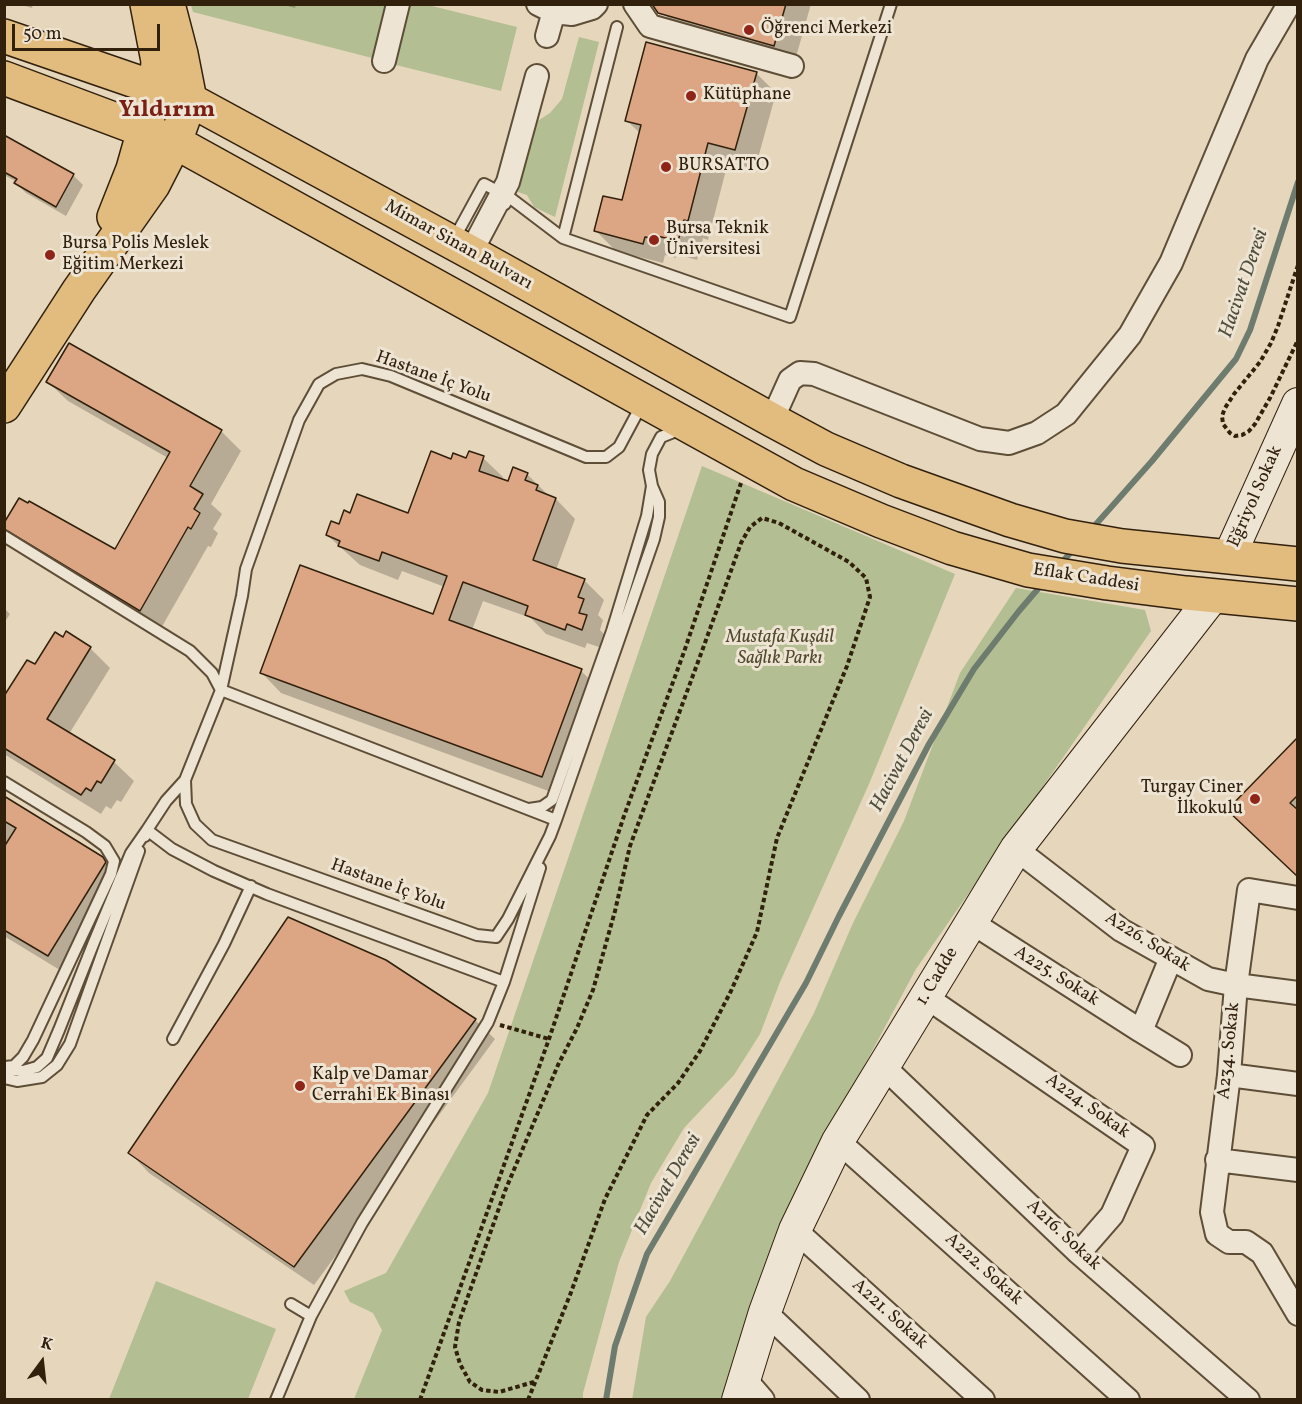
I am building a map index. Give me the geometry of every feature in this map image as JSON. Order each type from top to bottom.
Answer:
[{"type":"main road","points":[[99,68],[123,69],[136,65],[143,54],[155,10]]},
{"type":"main road","points":[[79,290],[113,219],[145,131],[156,88],[158,61],[155,10]]},
{"type":"main road","points":[[4,406],[79,290],[153,184],[175,142],[190,100],[182,54],[155,10]]},
{"type":"main road","name":"Mimar Sinan Bulvarı","points":[[4,36],[190,100],[826,449],[901,481],[1010,520],[1065,536],[1122,546],[1217,556]]},
{"type":"main road","points":[[4,78],[175,142],[744,456]]},
{"type":"main road","points":[[644,401],[652,391],[671,389],[705,402],[787,448],[805,452],[826,449]]},
{"type":"main road","name":"Eğriyol Sokak","points":[[1217,556],[1298,404]]},
{"type":"main road","name":"Eflak Caddesi","points":[[744,456],[794,484],[881,521],[952,548],[1028,570],[1199,595],[1298,604]]},
{"type":"main road","points":[[1217,556],[1298,564]]},
{"type":"main road","name":"1. Cadde","points":[[748,1392],[765,1312],[795,1230],[838,1141],[1016,849],[1199,595]]},
{"type":"street","points":[[384,62],[398,4]]},
{"type":"street","points":[[547,36],[549,7],[572,14],[592,8],[596,4]]},
{"type":"street","points":[[635,4],[650,26],[792,66]]},
{"type":"street","points":[[772,420],[790,380],[800,373],[814,374],[980,439],[1009,443],[1037,433],[1066,414],[1130,334],[1171,263],[1257,59],[1289,4]]},
{"type":"street","points":[[467,250],[506,195],[537,76]]},
{"type":"street","name":"A226. Sokak","points":[[1016,849],[1121,930],[1208,980],[1298,993]]},
{"type":"street","name":"A234. Sokak","points":[[1298,898],[1249,890],[1236,985],[1212,1212],[1217,1234],[1229,1242],[1246,1242],[1262,1253],[1298,1314]]},
{"type":"street","name":"A225. Sokak","points":[[971,922],[1180,1055]]},
{"type":"street","points":[[1141,1031],[1171,958]]},
{"type":"street","name":"A224. Sokak","points":[[926,997],[1143,1146],[1112,1215],[1079,1253]]},
{"type":"street","name":"A216. Sokak","points":[[884,1067],[1079,1253],[1248,1400]]},
{"type":"street","points":[[1228,1075],[1298,1084]]},
{"type":"street","name":"A222. Sokak","points":[[838,1141],[1128,1400]]},
{"type":"street","points":[[1217,1160],[1298,1170]]},
{"type":"street","name":"A221. Sokak","points":[[795,1230],[983,1400]]},
{"type":"street","points":[[765,1312],[858,1400]]},
{"type":"lane","points":[[506,195],[563,238],[790,317],[891,4]]},
{"type":"lane","points":[[563,238],[617,27]]},
{"type":"lane","name":"Hastane İç Yolu","points":[[4,1078],[17,1081],[42,1077],[57,1065],[70,1044],[147,830],[166,801],[185,780],[221,690],[246,569],[299,420],[319,384],[336,374],[362,369],[391,376],[586,457],[606,457],[619,447],[644,401]]},
{"type":"lane","name":"Hastane İç Yolu","points":[[185,780],[186,804],[195,824],[212,840],[477,935],[496,937],[508,919],[550,836],[654,538],[659,517],[658,502],[649,470],[652,454],[661,437],[676,431],[695,429]]},
{"type":"lane","points":[[529,809],[542,807],[552,800],[612,631],[646,516],[652,486]]},
{"type":"lane","points":[[4,536],[190,651],[212,673],[221,690],[556,820]]},
{"type":"lane","points":[[4,782],[86,832],[105,846],[114,861],[111,874],[33,1040],[23,1057],[14,1065],[4,1068]]},
{"type":"lane","points":[[4,1068],[23,1071],[38,1067],[47,1058],[131,853],[147,830],[172,849],[214,871],[504,982]]},
{"type":"lane","points":[[276,1400],[311,1316],[362,1223],[488,1022],[504,982],[550,836]]},
{"type":"lane","points":[[172,1039],[224,944],[251,886]]},
{"type":"lane","points":[[291,1304],[311,1316]]},
{"type":"path","points":[[1298,265],[1271,343],[1260,362],[1225,408],[1222,416],[1223,424],[1230,433],[1235,436],[1242,435],[1255,424],[1298,340]]},
{"type":"path","points":[[420,1400],[549,1039],[624,816],[684,652],[742,478],[744,456]]},
{"type":"path","points":[[528,1400],[605,1199],[647,1115],[678,1083],[700,1051],[731,991],[757,932],[777,838],[847,666],[870,597],[866,578],[849,562],[779,523],[762,518],[750,527],[741,543],[630,846],[593,990],[504,1191],[459,1322],[455,1347],[460,1364],[470,1382],[482,1390],[500,1392],[534,1382]]},
{"type":"path","points":[[488,1022],[549,1039]]},
{"type":"green space","points":[[191,5],[391,5],[376,59],[193,12]]},
{"type":"green space","points":[[407,5],[428,5],[517,27],[501,91],[392,64]]},
{"type":"green space","points":[[579,37],[599,42],[555,217],[534,207],[527,195],[518,192],[536,122],[550,113],[562,99]]},
{"type":"green space","name":"Mustafa Kuşdil Sağlık Parkı","points":[[702,466],[955,574],[869,784],[780,982],[760,1034],[734,1075],[684,1128],[651,1183],[619,1262],[583,1399],[354,1399],[382,1330],[373,1313],[350,1302],[344,1291],[386,1273],[488,1093]]},
{"type":"green space","points":[[1016,588],[1145,610],[1151,631],[916,969],[811,1165],[725,1399],[632,1400],[646,1317],[670,1281],[814,1013],[853,923],[904,821],[960,673]]},
{"type":"green space","points":[[156,1281],[276,1329],[248,1399],[109,1399]]},
{"type":"building","name":"Öğrenci Merkezi","points":[[652,4],[786,4],[774,46],[658,13]]},
{"type":"building","points":[[646,42],[757,72],[735,150],[708,143],[688,221],[684,220],[678,241],[657,236],[656,239],[645,237],[643,244],[594,231],[603,196],[622,200],[641,125],[625,121]]},
{"type":"building","points":[[4,135],[74,174],[56,207],[14,183],[17,179],[4,172]]},
{"type":"building","points":[[69,343],[222,430],[190,486],[203,494],[194,509],[200,513],[191,529],[188,527],[140,611],[4,529],[4,523],[19,498],[28,503],[29,501],[115,549],[170,452],[46,382]]},
{"type":"building","points":[[431,451],[451,459],[453,453],[466,458],[469,451],[484,456],[479,471],[508,481],[513,467],[528,473],[525,480],[538,485],[536,490],[556,498],[533,560],[585,579],[578,597],[584,599],[579,613],[587,615],[582,630],[567,624],[565,630],[525,615],[528,606],[463,582],[449,620],[582,669],[542,777],[260,673],[300,565],[433,614],[447,576],[382,552],[379,561],[338,546],[340,541],[326,535],[331,521],[339,524],[344,510],[350,513],[357,494],[408,513]]},
{"type":"building","points":[[66,631],[91,647],[47,719],[115,760],[101,783],[97,781],[91,791],[86,788],[81,795],[4,748],[4,696],[27,660],[35,664],[55,632],[63,637]]},
{"type":"building","points":[[1298,737],[1298,795],[1290,803],[1298,810],[1298,877],[1227,810]]},
{"type":"building","points":[[4,796],[103,857],[106,862],[48,956],[4,930],[4,847],[16,828],[4,821]]},
{"type":"building","name":"Kalp ve Damar Cerrahi Ek Binası","points":[[288,917],[386,960],[476,1019],[294,1267],[128,1153]]},
{"type":"waterway","name":"Hacivat Deresi","points":[[1090,531],[1152,461],[1236,359],[1250,330],[1298,182]]},
{"type":"waterway","name":"Hacivat Deresi","points":[[1060,565],[1075,547]]},
{"type":"waterway","name":"Hacivat Deresi","points":[[606,1400],[615,1346],[647,1254],[806,983],[929,744],[974,669],[1043,583]]},
{"type":"place","name":"Öğrenci Merkezi","points":[[749,30]]},
{"type":"place","name":"Kütüphane","points":[[691,96]]},
{"type":"place","name":"BURSATTO","points":[[666,167]]},
{"type":"place","name":"Bursa Teknik Üniversitesi","points":[[654,240]]},
{"type":"place","name":"Bursa Polis Meslek Eğitim Merkezi","points":[[50,255]]},
{"type":"place","name":"Turgay Ciner İlkokulu","points":[[1255,799]]},
{"type":"place","name":"Kalp ve Damar Cerrahi Ek Binası","points":[[300,1086]]},
{"type":"district","name":"Yıldırım","points":[[167,112]]}]
